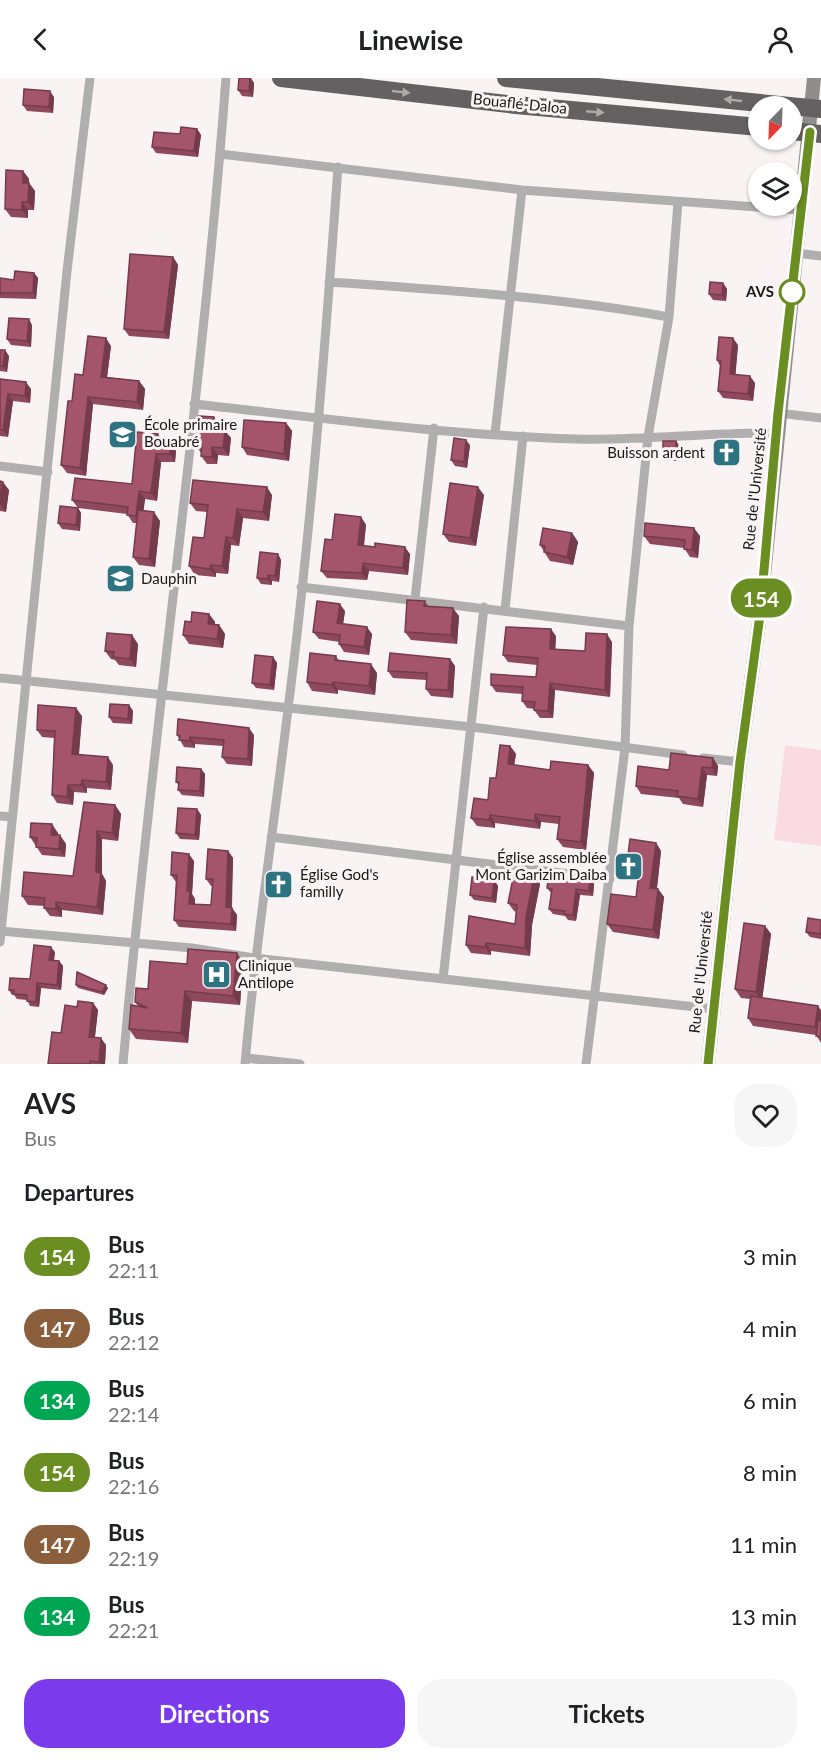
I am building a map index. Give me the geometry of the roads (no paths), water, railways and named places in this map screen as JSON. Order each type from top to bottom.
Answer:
[{"type":"highway","name":"Bouaflé-Daloa","points":[[281,78],[337,81],[748,127]]},
{"type":"highway","name":"Bouaflé-Daloa","points":[[506,78],[816,108]]},
{"type":"street","points":[[0,942],[90,78]]},
{"type":"street","points":[[123,1064],[133,944],[194,404],[226,78]]},
{"type":"street","name":"Rue de l'Université","points":[[802,190],[808,132],[816,108],[814,78]]},
{"type":"street","points":[[220,154],[522,190],[748,207]]},
{"type":"street","points":[[300,1064],[245,1061],[254,958],[289,707],[338,167]]},
{"type":"street","points":[[495,434],[522,190]]},
{"type":"street","points":[[586,1064],[624,748],[630,626],[648,437],[669,317],[678,202]]},
{"type":"street","name":"Rue de l'Université","points":[[708,1064],[740,762],[760,615],[778,413],[799,216]]},
{"type":"street","points":[[796,253],[821,256]]},
{"type":"street","points":[[329,282],[510,295],[595,304],[669,317]]},
{"type":"street","points":[[194,404],[495,434],[579,439],[716,432],[777,433]]},
{"type":"street","points":[[778,413],[821,418]]},
{"type":"street","points":[[415,600],[434,428]]},
{"type":"street","points":[[505,610],[523,436]]},
{"type":"street","points":[[0,466],[48,472]]},
{"type":"street","points":[[301,586],[630,626]]},
{"type":"street","points":[[443,980],[484,608]]},
{"type":"street","points":[[0,678],[162,693],[472,727],[740,762]]},
{"type":"street","points":[[0,816],[12,817]]},
{"type":"street","points":[[271,837],[610,879]]},
{"type":"street","points":[[1,931],[192,948],[254,958],[594,998],[714,1009]]},
{"type":"place","name":"AVS","points":[[792,292]]},
{"type":"place","name":"École primaire Bouabré","points":[[123,434]]},
{"type":"place","name":"Buisson ardent","points":[[726,453]]},
{"type":"place","name":"Dauphin","points":[[120,579]]},
{"type":"place","name":"Église assemblée Mont Garizim Daiba","points":[[628,867]]},
{"type":"place","name":"Église God's familly","points":[[279,884]]},
{"type":"place","name":"Clinique Antilope","points":[[217,975]]}]
